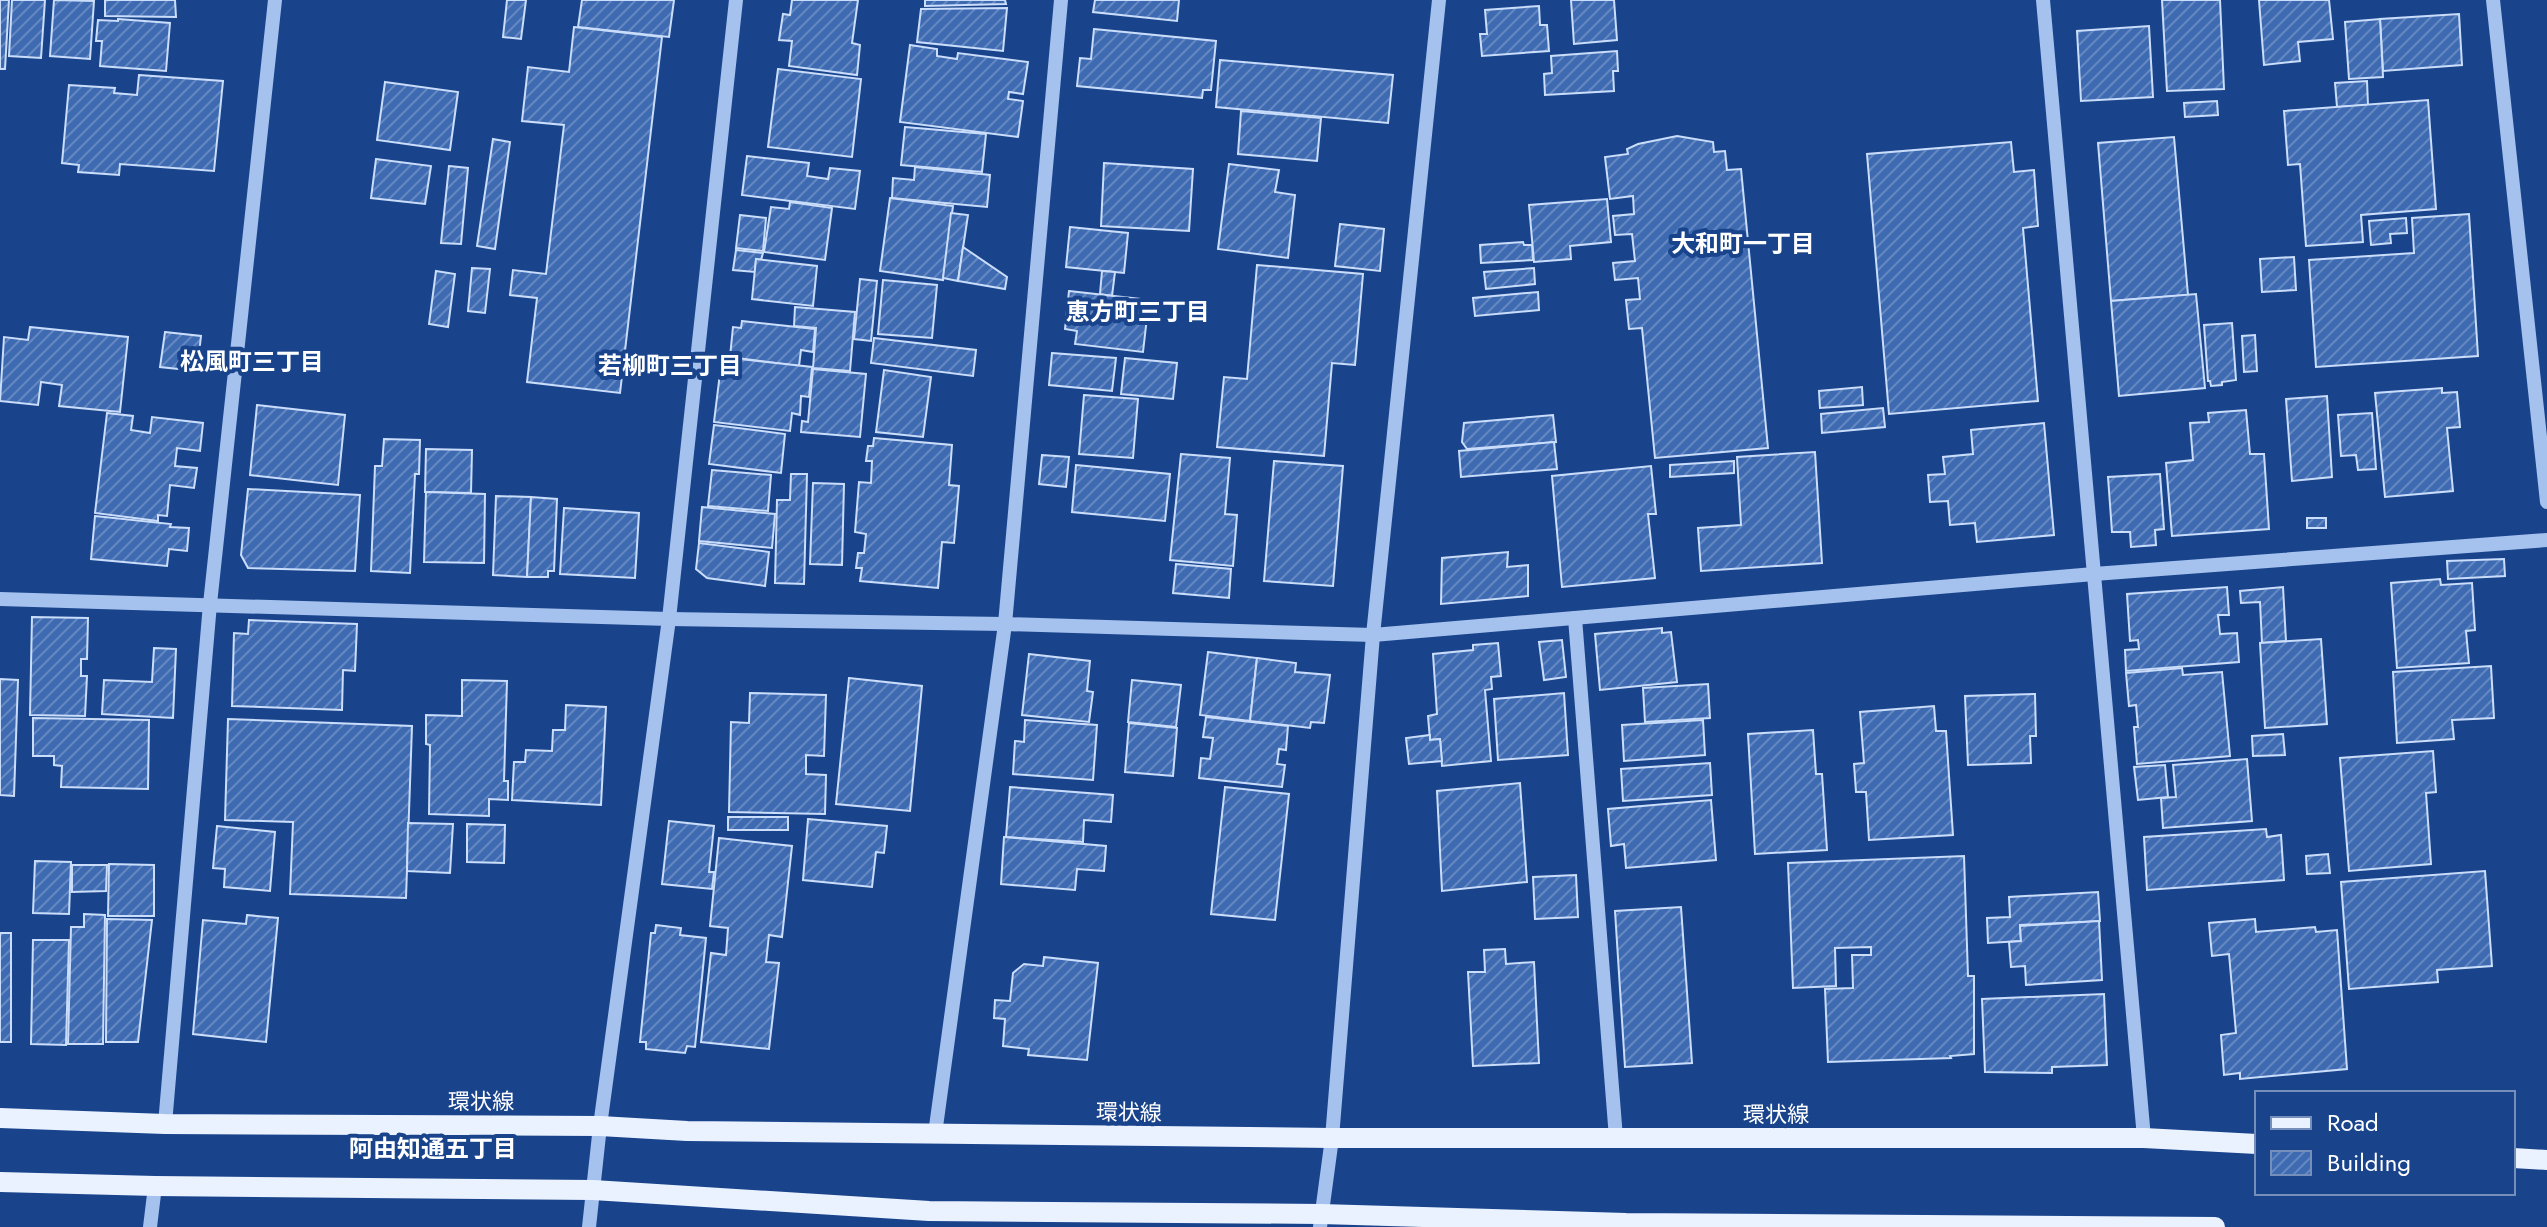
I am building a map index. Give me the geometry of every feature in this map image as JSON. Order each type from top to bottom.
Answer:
[{"type":"main road","name":"環状線","points":[[0,1118],[165,1124],[600,1126],[687,1131],[935,1134],[1332,1138],[2144,1138],[2255,1144]]},
{"type":"main road","points":[[2515,1158],[2547,1160]]},
{"type":"main road","points":[[0,1182],[593,1190],[928,1219],[2215,1227]]},
{"type":"street","points":[[165,1124],[210,604],[275,0]]},
{"type":"street","points":[[589,1227],[669,619],[736,0]]},
{"type":"street","points":[[935,1134],[1005,624],[1061,0]]},
{"type":"street","points":[[1321,1220],[1332,1138],[1373,635],[1439,0]]},
{"type":"street","points":[[2043,0],[2144,1138]]},
{"type":"street","points":[[2493,0],[2547,502]]},
{"type":"street","points":[[0,599],[669,619],[1005,624],[1373,635],[2094,574],[2547,540]]},
{"type":"street","points":[[1575,618],[1616,1138]]},
{"type":"street","points":[[150,1227],[155,1186]]},
{"type":"building","points":[[0,0],[9,0],[5,69],[0,69]]},
{"type":"building","points":[[12,0],[45,0],[41,58],[9,56]]},
{"type":"building","points":[[54,0],[94,1],[90,59],[50,56]]},
{"type":"building","points":[[105,0],[175,0],[176,17],[105,16]]},
{"type":"building","points":[[507,0],[526,0],[521,39],[503,37]]},
{"type":"building","points":[[582,0],[674,0],[669,37],[578,27]]},
{"type":"building","points":[[792,0],[858,0],[852,43],[860,45],[857,75],[789,66],[792,41],[779,40],[783,14],[790,15]]},
{"type":"building","points":[[925,0],[1005,0],[1006,4],[925,6]]},
{"type":"building","points":[[1095,0],[1179,0],[1177,21],[1093,12]]},
{"type":"building","points":[[1571,0],[1614,0],[1617,40],[1574,44]]},
{"type":"building","points":[[2162,0],[2220,0],[2224,89],[2167,91]]},
{"type":"building","points":[[2259,0],[2329,0],[2333,39],[2298,42],[2300,61],[2264,65]]},
{"type":"building","points":[[1539,6],[1540,25],[1547,25],[1549,51],[1482,56],[1480,34],[1487,34],[1485,10]]},
{"type":"building","points":[[1007,8],[1003,51],[917,42],[921,9]]},
{"type":"building","points":[[2459,14],[2462,65],[2383,71],[2380,19]]},
{"type":"building","points":[[2380,19],[2383,77],[2349,79],[2345,22]]},
{"type":"building","points":[[98,20],[170,23],[166,71],[100,66],[102,41],[96,41]]},
{"type":"building","points":[[2149,26],[2153,97],[2081,101],[2077,31]]},
{"type":"building","points":[[574,27],[662,37],[620,393],[527,382],[537,298],[510,295],[513,270],[546,274],[564,125],[522,121],[528,67],[569,72]]},
{"type":"building","points":[[1094,29],[1216,41],[1211,90],[1203,90],[1202,98],[1077,86],[1080,58],[1091,59]]},
{"type":"building","points":[[910,45],[937,49],[937,56],[957,59],[958,53],[1028,62],[1023,94],[1009,92],[1008,99],[1023,101],[1018,137],[900,122]]},
{"type":"building","points":[[1617,51],[1618,71],[1613,71],[1614,91],[1545,95],[1544,74],[1552,73],[1551,56]]},
{"type":"building","points":[[1220,60],[1393,75],[1388,123],[1216,107]]},
{"type":"building","points":[[778,69],[861,79],[852,157],[768,147]]},
{"type":"building","points":[[139,75],[223,81],[214,171],[120,164],[119,175],[78,172],[79,165],[62,163],[69,85],[115,88],[114,93],[137,95]]},
{"type":"building","points":[[2367,81],[2368,105],[2337,107],[2335,83]]},
{"type":"building","points":[[385,82],[458,92],[450,150],[377,140]]},
{"type":"building","points":[[2428,100],[2436,209],[2361,215],[2363,242],[2306,246],[2300,164],[2288,165],[2284,111]]},
{"type":"building","points":[[2217,101],[2218,115],[2185,117],[2184,103]]},
{"type":"building","points":[[1241,111],[1321,118],[1317,161],[1238,154]]},
{"type":"building","points":[[905,127],[986,134],[982,172],[901,165]]},
{"type":"building","points":[[1677,136],[1713,142],[1714,152],[1725,151],[1727,170],[1741,169],[1768,448],[1655,458],[1642,328],[1629,329],[1626,300],[1640,299],[1638,278],[1615,280],[1613,263],[1635,261],[1632,234],[1615,235],[1613,216],[1634,214],[1633,196],[1610,199],[1605,157],[1628,154],[1627,149],[1638,144]]},
{"type":"building","points":[[2174,137],[2188,295],[2111,301],[2098,143]]},
{"type":"building","points":[[493,139],[510,142],[495,249],[477,246]]},
{"type":"building","points":[[2011,142],[2014,172],[2034,170],[2038,226],[2023,228],[2038,401],[1889,414],[1867,154]]},
{"type":"building","points":[[747,156],[809,163],[807,176],[828,179],[830,168],[860,171],[855,209],[742,195]]},
{"type":"building","points":[[376,159],[431,166],[425,204],[371,198]]},
{"type":"building","points":[[1104,163],[1193,169],[1189,231],[1101,226]]},
{"type":"building","points":[[1229,164],[1279,170],[1275,192],[1295,195],[1288,258],[1218,249]]},
{"type":"building","points":[[449,166],[468,168],[461,244],[441,243]]},
{"type":"building","points":[[915,167],[990,175],[987,207],[892,198],[893,178],[914,180]]},
{"type":"building","points":[[890,198],[953,206],[943,280],[880,271]]},
{"type":"building","points":[[1607,199],[1611,242],[1570,246],[1571,259],[1534,262],[1529,205]]},
{"type":"building","points":[[790,202],[832,208],[825,260],[764,252],[771,207],[789,209]]},
{"type":"building","points":[[951,213],[968,215],[958,281],[943,278]]},
{"type":"building","points":[[2469,214],[2478,356],[2316,367],[2309,260],[2414,253],[2412,218]]},
{"type":"building","points":[[740,215],[766,218],[763,251],[736,248]]},
{"type":"building","points":[[2406,218],[2407,233],[2390,234],[2391,243],[2371,245],[2369,221]]},
{"type":"building","points":[[1340,224],[1384,229],[1380,271],[1335,266]]},
{"type":"building","points":[[1070,227],[1128,233],[1124,273],[1066,267]]},
{"type":"building","points":[[1523,242],[1524,245],[1532,245],[1533,260],[1481,263],[1480,245]]},
{"type":"building","points":[[963,247],[1007,277],[1005,289],[958,281]]},
{"type":"building","points":[[736,250],[763,253],[761,260],[756,259],[755,272],[733,270]]},
{"type":"building","points":[[2294,257],[2296,290],[2262,292],[2260,259]]},
{"type":"building","points":[[756,259],[817,266],[813,306],[752,299]]},
{"type":"building","points":[[1257,265],[1363,274],[1355,365],[1332,363],[1324,456],[1217,447],[1224,377],[1247,379]]},
{"type":"building","points":[[472,268],[490,269],[485,313],[468,311]]},
{"type":"building","points":[[1534,268],[1535,284],[1486,289],[1484,272]]},
{"type":"building","points":[[436,271],[455,274],[448,327],[429,324]]},
{"type":"building","points":[[1102,271],[1115,272],[1112,296],[1100,294]]},
{"type":"building","points":[[860,279],[877,281],[871,341],[854,339]]},
{"type":"building","points":[[883,280],[937,285],[932,338],[878,334]]},
{"type":"building","points":[[1069,291],[1149,300],[1143,352],[1075,344],[1077,331],[1065,329]]},
{"type":"building","points":[[1538,292],[1539,310],[1475,316],[1473,298]]},
{"type":"building","points":[[2196,294],[2205,388],[2119,396],[2111,301]]},
{"type":"building","points":[[795,307],[855,312],[850,371],[813,368],[816,328],[794,326]]},
{"type":"building","points":[[742,321],[815,329],[813,352],[801,350],[799,366],[730,357],[733,327],[741,328]]},
{"type":"building","points":[[2232,323],[2236,380],[2211,386],[2208,381],[2204,325]]},
{"type":"building","points":[[30,327],[128,337],[120,412],[59,406],[62,385],[41,382],[38,405],[0,401],[4,337],[28,340]]},
{"type":"building","points":[[165,332],[201,336],[197,371],[160,367]]},
{"type":"building","points":[[2255,335],[2257,371],[2244,372],[2242,336]]},
{"type":"building","points":[[874,338],[976,350],[973,376],[871,363]]},
{"type":"building","points":[[1052,353],[1116,358],[1112,391],[1049,385]]},
{"type":"building","points":[[722,357],[812,367],[809,397],[801,396],[800,415],[792,413],[790,431],[714,422]]},
{"type":"building","points":[[1125,358],[1177,363],[1173,399],[1121,394]]},
{"type":"building","points":[[813,369],[866,374],[860,437],[801,432],[802,421],[808,422]]},
{"type":"building","points":[[884,370],[931,377],[923,437],[876,432]]},
{"type":"building","points":[[1862,387],[1863,405],[1820,408],[1819,391]]},
{"type":"building","points":[[2442,388],[2442,393],[2457,392],[2460,427],[2447,428],[2453,491],[2385,497],[2375,393]]},
{"type":"building","points":[[1084,395],[1138,399],[1133,458],[1079,454]]},
{"type":"building","points":[[2327,396],[2332,477],[2292,481],[2286,399]]},
{"type":"building","points":[[257,405],[345,415],[338,485],[250,475]]},
{"type":"building","points":[[1883,408],[1885,427],[1822,433],[1821,414]]},
{"type":"building","points":[[2246,410],[2250,454],[2264,454],[2269,529],[2172,536],[2166,463],[2193,460],[2190,423],[2209,422],[2208,413]]},
{"type":"building","points":[[107,413],[133,416],[131,430],[150,433],[152,417],[203,423],[200,451],[177,448],[175,466],[197,468],[194,488],[170,485],[167,516],[158,515],[158,521],[95,513]]},
{"type":"building","points":[[2372,413],[2376,469],[2358,470],[2356,455],[2341,456],[2338,415]]},
{"type":"building","points":[[1553,415],[1556,442],[1467,449],[1462,442],[1464,423]]},
{"type":"building","points":[[2044,423],[2054,535],[1977,542],[1975,523],[1950,525],[1948,501],[1930,502],[1928,475],[1945,474],[1943,457],[1973,454],[1971,430]]},
{"type":"building","points":[[714,425],[785,434],[781,473],[709,464]]},
{"type":"building","points":[[874,438],[952,445],[949,485],[959,486],[954,543],[942,542],[938,588],[860,581],[862,568],[856,568],[858,553],[864,553],[866,534],[855,532],[859,482],[871,483],[872,461],[866,461],[868,446],[873,446]]},
{"type":"building","points":[[384,439],[420,440],[419,474],[415,474],[410,573],[371,571],[375,466],[382,466]]},
{"type":"building","points":[[1554,442],[1557,469],[1461,477],[1459,451]]},
{"type":"building","points":[[426,449],[472,450],[471,493],[425,492]]},
{"type":"building","points":[[1815,452],[1822,563],[1701,571],[1698,528],[1741,525],[1737,457]]},
{"type":"building","points":[[1181,454],[1230,458],[1225,514],[1237,515],[1233,566],[1170,560]]},
{"type":"building","points":[[1042,455],[1069,457],[1066,487],[1039,484]]},
{"type":"building","points":[[1274,461],[1343,466],[1333,586],[1264,581]]},
{"type":"building","points":[[1734,461],[1734,473],[1670,477],[1670,465]]},
{"type":"building","points":[[1076,465],[1170,474],[1165,521],[1072,512]]},
{"type":"building","points":[[1651,466],[1656,514],[1648,514],[1655,578],[1562,587],[1552,476]]},
{"type":"building","points":[[712,470],[771,475],[768,511],[708,506]]},
{"type":"building","points":[[791,474],[807,474],[804,584],[775,583],[777,500],[790,500]]},
{"type":"building","points":[[2160,474],[2164,529],[2155,530],[2156,545],[2131,547],[2130,532],[2112,532],[2108,477]]},
{"type":"building","points":[[813,483],[844,484],[842,565],[810,564]]},
{"type":"building","points":[[248,489],[360,495],[355,571],[248,568],[241,555]]},
{"type":"building","points":[[426,492],[485,494],[484,563],[424,562]]},
{"type":"building","points":[[496,496],[531,497],[527,577],[493,575]]},
{"type":"building","points":[[531,497],[557,499],[554,571],[548,571],[548,577],[527,577]]},
{"type":"building","points":[[702,507],[775,514],[772,548],[699,541]]},
{"type":"building","points":[[564,508],[639,513],[635,578],[560,574]]},
{"type":"building","points":[[95,516],[189,528],[187,551],[169,549],[167,566],[91,559]]},
{"type":"building","points":[[2307,518],[2326,518],[2326,528],[2307,528]]},
{"type":"building","points":[[699,543],[769,552],[765,586],[707,578],[696,569]]},
{"type":"building","points":[[1508,552],[1507,567],[1528,565],[1528,596],[1441,604],[1442,558]]},
{"type":"building","points":[[2504,559],[2505,576],[2448,579],[2447,561]]},
{"type":"building","points":[[1176,564],[1231,569],[1229,598],[1173,593]]},
{"type":"building","points":[[2440,579],[2441,585],[2472,583],[2475,630],[2466,631],[2469,663],[2397,668],[2391,583]]},
{"type":"building","points":[[2227,587],[2229,615],[2218,615],[2220,634],[2237,633],[2239,662],[2126,671],[2125,650],[2139,649],[2138,640],[2130,641],[2127,594]]},
{"type":"building","points":[[2283,587],[2286,641],[2262,643],[2260,602],[2241,603],[2240,591]]},
{"type":"building","points":[[32,617],[88,618],[87,659],[81,659],[81,676],[87,676],[85,716],[30,715]]},
{"type":"building","points":[[249,620],[357,624],[355,671],[343,670],[342,710],[232,706],[234,633],[248,634]]},
{"type":"building","points":[[1662,628],[1662,633],[1671,632],[1677,682],[1600,690],[1595,634]]},
{"type":"building","points":[[2321,639],[2327,724],[2265,728],[2260,643]]},
{"type":"building","points":[[1562,640],[1566,677],[1544,680],[1539,642]]},
{"type":"building","points":[[1498,643],[1501,676],[1491,677],[1492,689],[1485,690],[1491,761],[1442,766],[1440,739],[1430,740],[1428,716],[1437,714],[1433,654],[1473,650],[1473,645]]},
{"type":"building","points":[[154,648],[176,649],[173,718],[102,714],[104,680],[152,682]]},
{"type":"building","points":[[1208,652],[1257,658],[1250,721],[1200,715]]},
{"type":"building","points":[[1029,654],[1090,661],[1087,691],[1093,692],[1089,722],[1022,715]]},
{"type":"building","points":[[1257,658],[1296,663],[1295,672],[1330,675],[1324,723],[1311,722],[1310,728],[1250,721]]},
{"type":"building","points":[[2491,666],[2494,718],[2452,720],[2454,739],[2397,743],[2393,672]]},
{"type":"building","points":[[2182,668],[2183,675],[2222,672],[2230,756],[2137,764],[2136,705],[2129,706],[2126,673]]},
{"type":"building","points":[[849,678],[922,686],[910,811],[836,804]]},
{"type":"building","points":[[0,679],[18,680],[14,796],[0,795]]},
{"type":"building","points":[[462,680],[507,681],[504,781],[508,781],[508,800],[489,799],[489,816],[429,814],[430,745],[426,744],[426,715],[462,716]]},
{"type":"building","points":[[1132,680],[1181,685],[1176,727],[1128,722]]},
{"type":"building","points":[[1708,684],[1710,718],[1645,722],[1643,688]]},
{"type":"building","points":[[750,693],[826,695],[824,756],[806,755],[806,774],[826,775],[825,814],[729,812],[731,722],[749,723]]},
{"type":"building","points":[[1564,693],[1568,755],[1498,760],[1494,699]]},
{"type":"building","points":[[2035,694],[2036,736],[2030,736],[2031,763],[1968,765],[1965,696]]},
{"type":"building","points":[[566,705],[606,707],[601,805],[512,800],[514,762],[525,762],[526,750],[552,751],[553,730],[565,730]]},
{"type":"building","points":[[1934,706],[1936,731],[1946,731],[1953,835],[1869,840],[1866,792],[1856,792],[1854,764],[1864,763],[1860,712]]},
{"type":"building","points":[[1206,717],[1288,726],[1286,750],[1279,749],[1277,764],[1285,765],[1282,787],[1199,778],[1201,758],[1210,759],[1213,738],[1203,737]]},
{"type":"building","points":[[33,718],[149,720],[148,789],[61,787],[62,766],[54,765],[54,756],[33,756]]},
{"type":"building","points":[[228,719],[412,726],[406,898],[290,894],[293,822],[225,820]]},
{"type":"building","points":[[1025,720],[1097,725],[1093,780],[1013,774],[1015,741],[1024,742]]},
{"type":"building","points":[[1703,720],[1705,755],[1624,761],[1622,725]]},
{"type":"building","points":[[1129,723],[1177,728],[1173,776],[1125,772]]},
{"type":"building","points":[[1813,730],[1816,774],[1822,774],[1827,850],[1755,854],[1748,734]]},
{"type":"building","points":[[2283,734],[2285,755],[2253,756],[2252,736]]},
{"type":"building","points":[[1430,735],[1430,740],[1440,739],[1442,761],[1409,764],[1406,738]]},
{"type":"building","points":[[2433,751],[2436,792],[2426,793],[2431,864],[2349,871],[2340,758]]},
{"type":"building","points":[[2247,759],[2252,821],[2163,828],[2161,798],[2176,797],[2173,765]]},
{"type":"building","points":[[1710,763],[1712,795],[1623,801],[1621,769]]},
{"type":"building","points":[[2165,765],[2168,797],[2138,800],[2134,767]]},
{"type":"building","points":[[1520,783],[1527,882],[1442,891],[1437,791]]},
{"type":"building","points":[[1010,787],[1113,795],[1111,822],[1084,820],[1083,842],[1006,837]]},
{"type":"building","points":[[1225,787],[1289,794],[1275,920],[1211,914]]},
{"type":"building","points":[[1711,800],[1716,860],[1626,868],[1624,844],[1611,846],[1608,809]]},
{"type":"building","points":[[728,817],[788,817],[788,830],[728,830]]},
{"type":"building","points":[[808,819],[887,826],[884,853],[876,852],[872,887],[803,880]]},
{"type":"building","points":[[669,821],[714,826],[709,872],[714,872],[712,889],[662,884]]},
{"type":"building","points":[[408,823],[453,824],[450,873],[407,871]]},
{"type":"building","points":[[467,824],[505,825],[504,863],[467,862]]},
{"type":"building","points":[[217,826],[275,832],[270,891],[224,887],[225,869],[213,868]]},
{"type":"building","points":[[2266,829],[2267,837],[2281,835],[2284,880],[2147,890],[2144,837]]},
{"type":"building","points":[[1004,837],[1106,846],[1104,871],[1077,869],[1075,890],[1001,884]]},
{"type":"building","points":[[719,838],[792,846],[782,937],[769,935],[766,962],[779,963],[769,1049],[701,1042],[711,953],[726,955],[728,928],[710,926]]},
{"type":"building","points":[[2328,854],[2330,873],[2307,874],[2306,856]]},
{"type":"building","points":[[1964,856],[1968,976],[1974,976],[1974,1054],[1951,1058],[1828,1062],[1825,989],[1853,988],[1852,955],[1871,955],[1871,947],[1835,948],[1836,986],[1793,988],[1788,863]]},
{"type":"building","points":[[35,861],[71,862],[69,914],[33,913]]},
{"type":"building","points":[[109,864],[154,865],[154,916],[108,916]]},
{"type":"building","points":[[72,865],[107,865],[106,891],[72,892]]},
{"type":"building","points":[[2485,871],[2492,966],[2437,970],[2438,982],[2349,989],[2341,882]]},
{"type":"building","points":[[1576,875],[1578,917],[1535,919],[1533,877]]},
{"type":"building","points":[[2098,892],[2100,921],[2020,925],[2021,941],[1988,943],[1987,918],[2010,917],[2009,897]]},
{"type":"building","points":[[1681,907],[1692,1063],[1625,1067],[1615,911]]},
{"type":"building","points":[[84,914],[105,915],[103,1044],[68,1044],[71,927],[84,927]]},
{"type":"building","points":[[247,915],[278,918],[266,1042],[193,1034],[203,920],[246,924]]},
{"type":"building","points":[[107,919],[152,920],[138,1042],[106,1042]]},
{"type":"building","points":[[2255,919],[2256,932],[2315,927],[2316,932],[2337,930],[2347,1069],[2240,1079],[2240,1073],[2224,1075],[2221,1035],[2236,1033],[2229,954],[2212,956],[2209,923]]},
{"type":"building","points":[[2099,921],[2102,980],[2026,985],[2025,966],[2011,967],[2009,942],[2021,941],[2020,926]]},
{"type":"building","points":[[656,925],[681,928],[680,935],[706,938],[695,1047],[687,1046],[685,1053],[646,1049],[646,1042],[640,1042],[651,933],[655,933]]},
{"type":"building","points":[[0,933],[11,933],[11,1042],[0,1042]]},
{"type":"building","points":[[33,940],[69,940],[66,1045],[31,1044]]},
{"type":"building","points":[[1505,949],[1506,964],[1534,962],[1539,1063],[1473,1066],[1468,972],[1485,972],[1484,950]]},
{"type":"building","points":[[1044,957],[1098,963],[1087,1060],[1028,1055],[1029,1049],[1003,1046],[1005,1019],[994,1018],[995,1000],[1010,1001],[1013,973],[1024,964],[1043,966]]},
{"type":"building","points":[[2104,994],[2107,1065],[2052,1067],[2052,1073],[1985,1072],[1982,999]]},
{"type":"district","name":"大和町一丁目","points":[[1743,244]]},
{"type":"district","name":"恵方町三丁目","points":[[1138,312]]},
{"type":"district","name":"松風町三丁目","points":[[252,362]]},
{"type":"district","name":"若柳町三丁目","points":[[670,366]]},
{"type":"district","name":"阿由知通五丁目","points":[[433,1149]]}]
